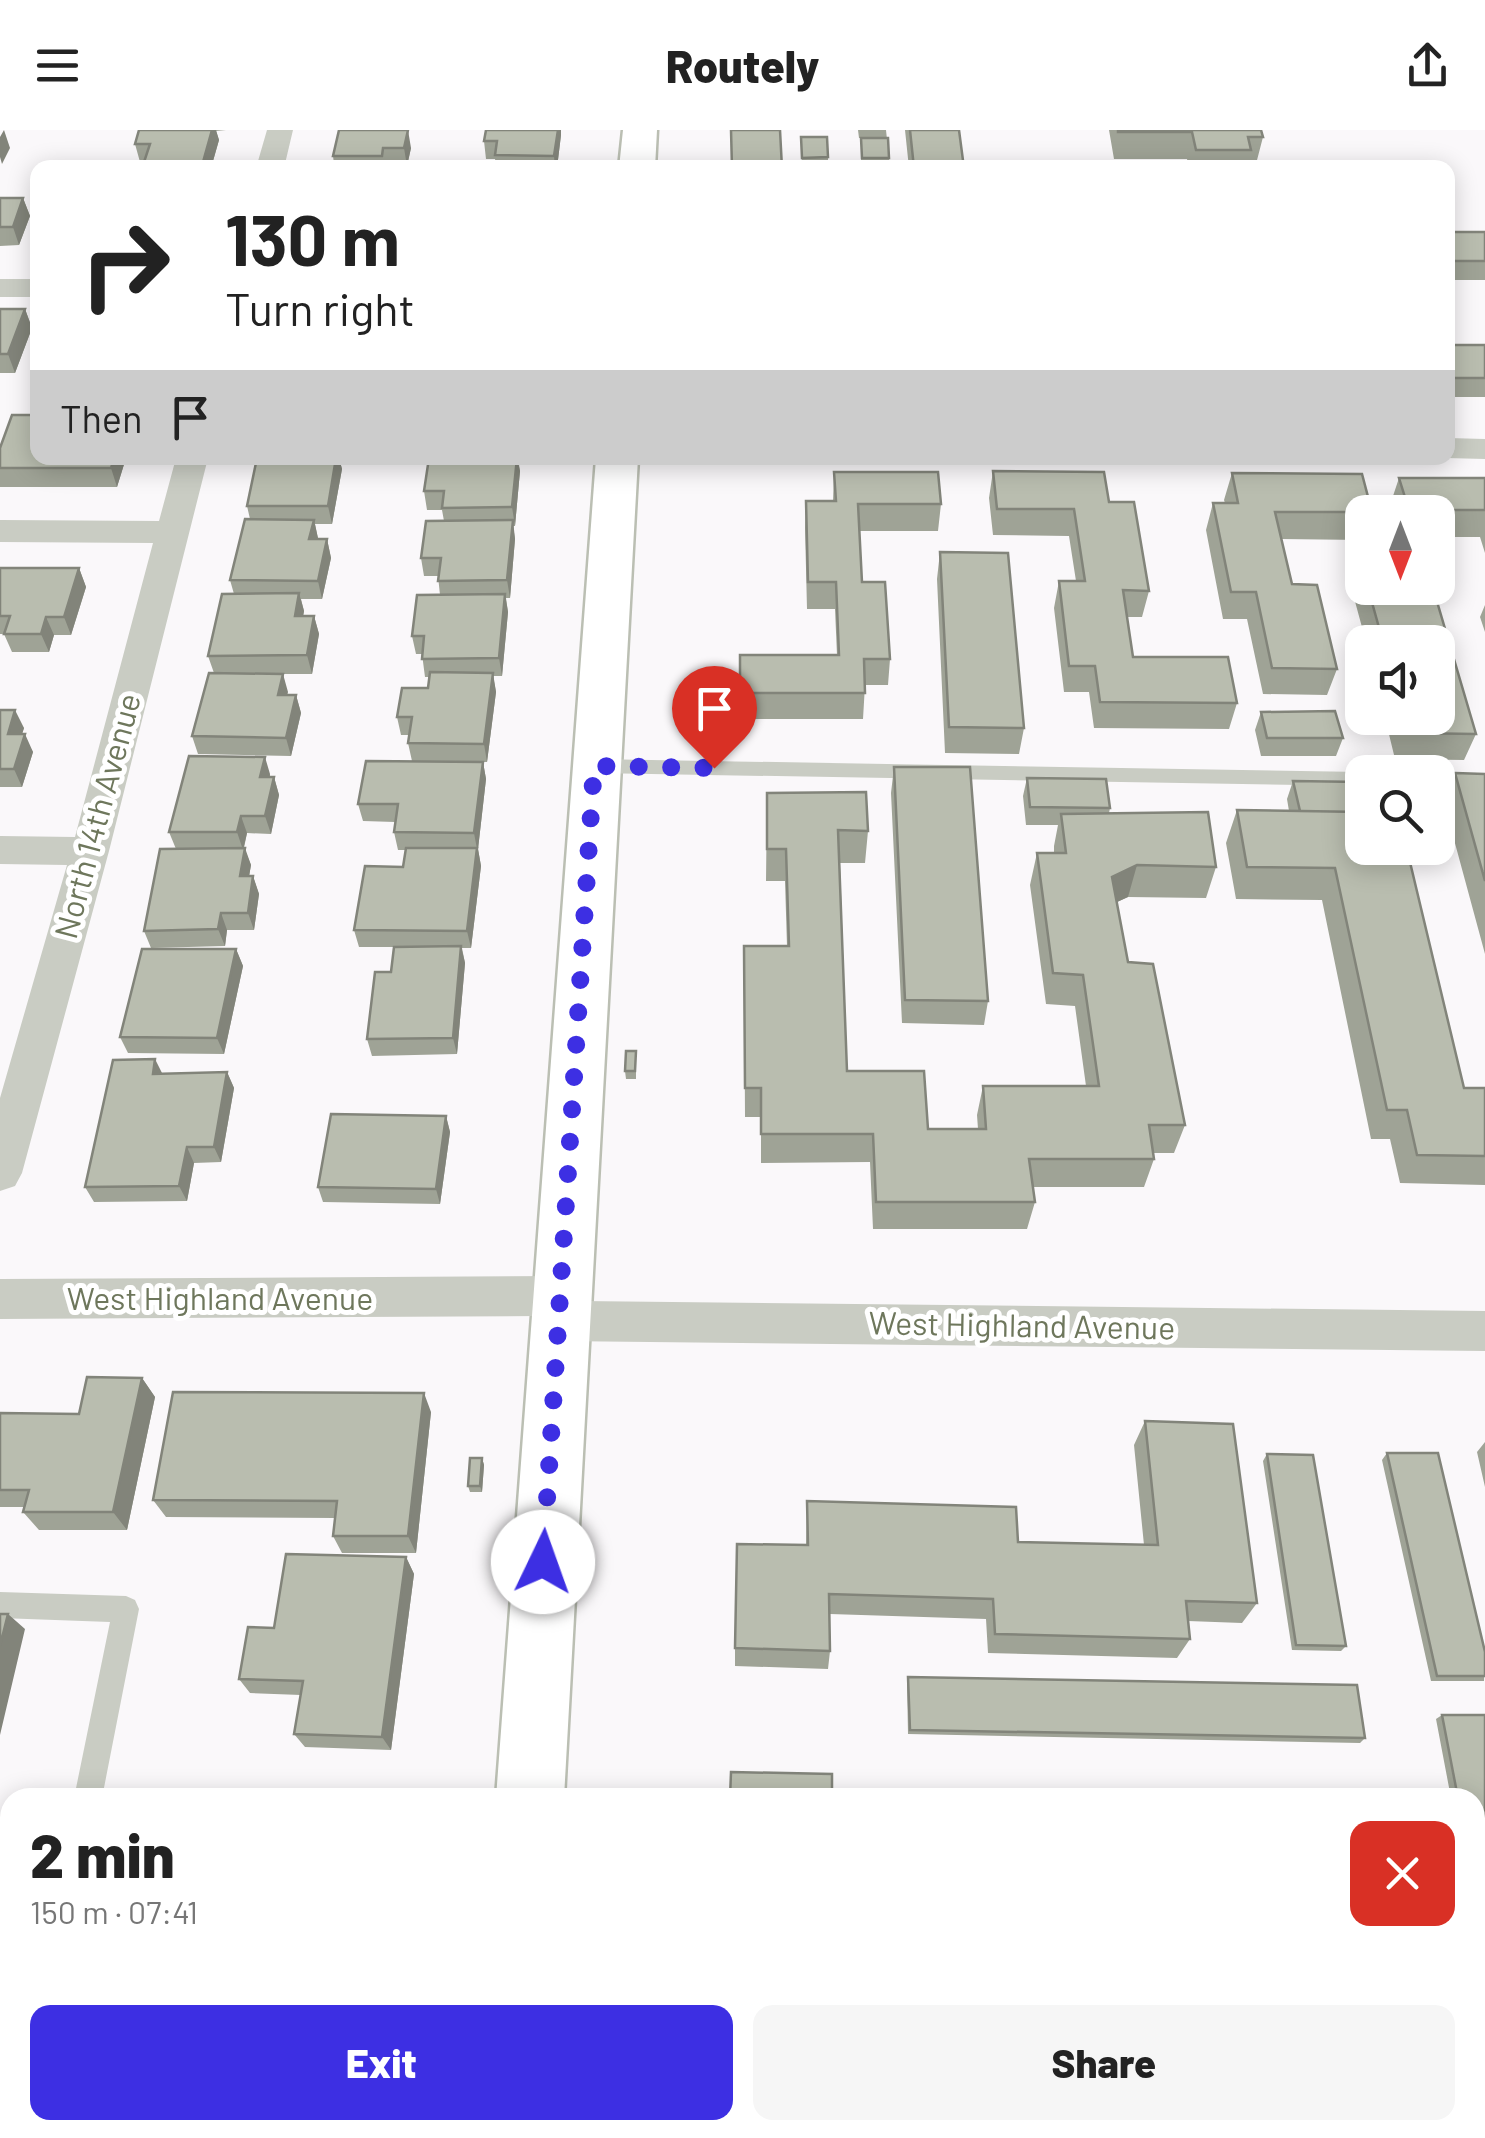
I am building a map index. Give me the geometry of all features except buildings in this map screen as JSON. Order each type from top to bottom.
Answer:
[{"type":"street","points":[[272,160],[280,130]]},
{"type":"street","points":[[638,160],[640,130]]},
{"type":"street","points":[[0,288],[30,288]]},
{"type":"street","points":[[1455,448],[1485,449]]},
{"type":"street","name":"North 14th Avenue","points":[[0,1173],[90,851],[190,465]]},
{"type":"street","points":[[531,1788],[594,766],[617,465]]},
{"type":"street","points":[[0,531],[173,532]]},
{"type":"street","points":[[0,850],[90,851]]},
{"type":"street","name":"West Highland Avenue","points":[[0,1298],[1485,1332]]},
{"type":"lane","points":[[594,766],[1345,779]]},
{"type":"lane","points":[[1455,780],[1485,781]]},
{"type":"lane","points":[[0,1605],[126,1609],[90,1788]]},
{"type":"route","points":[[543,1562],[594,766],[714,768]]}]
